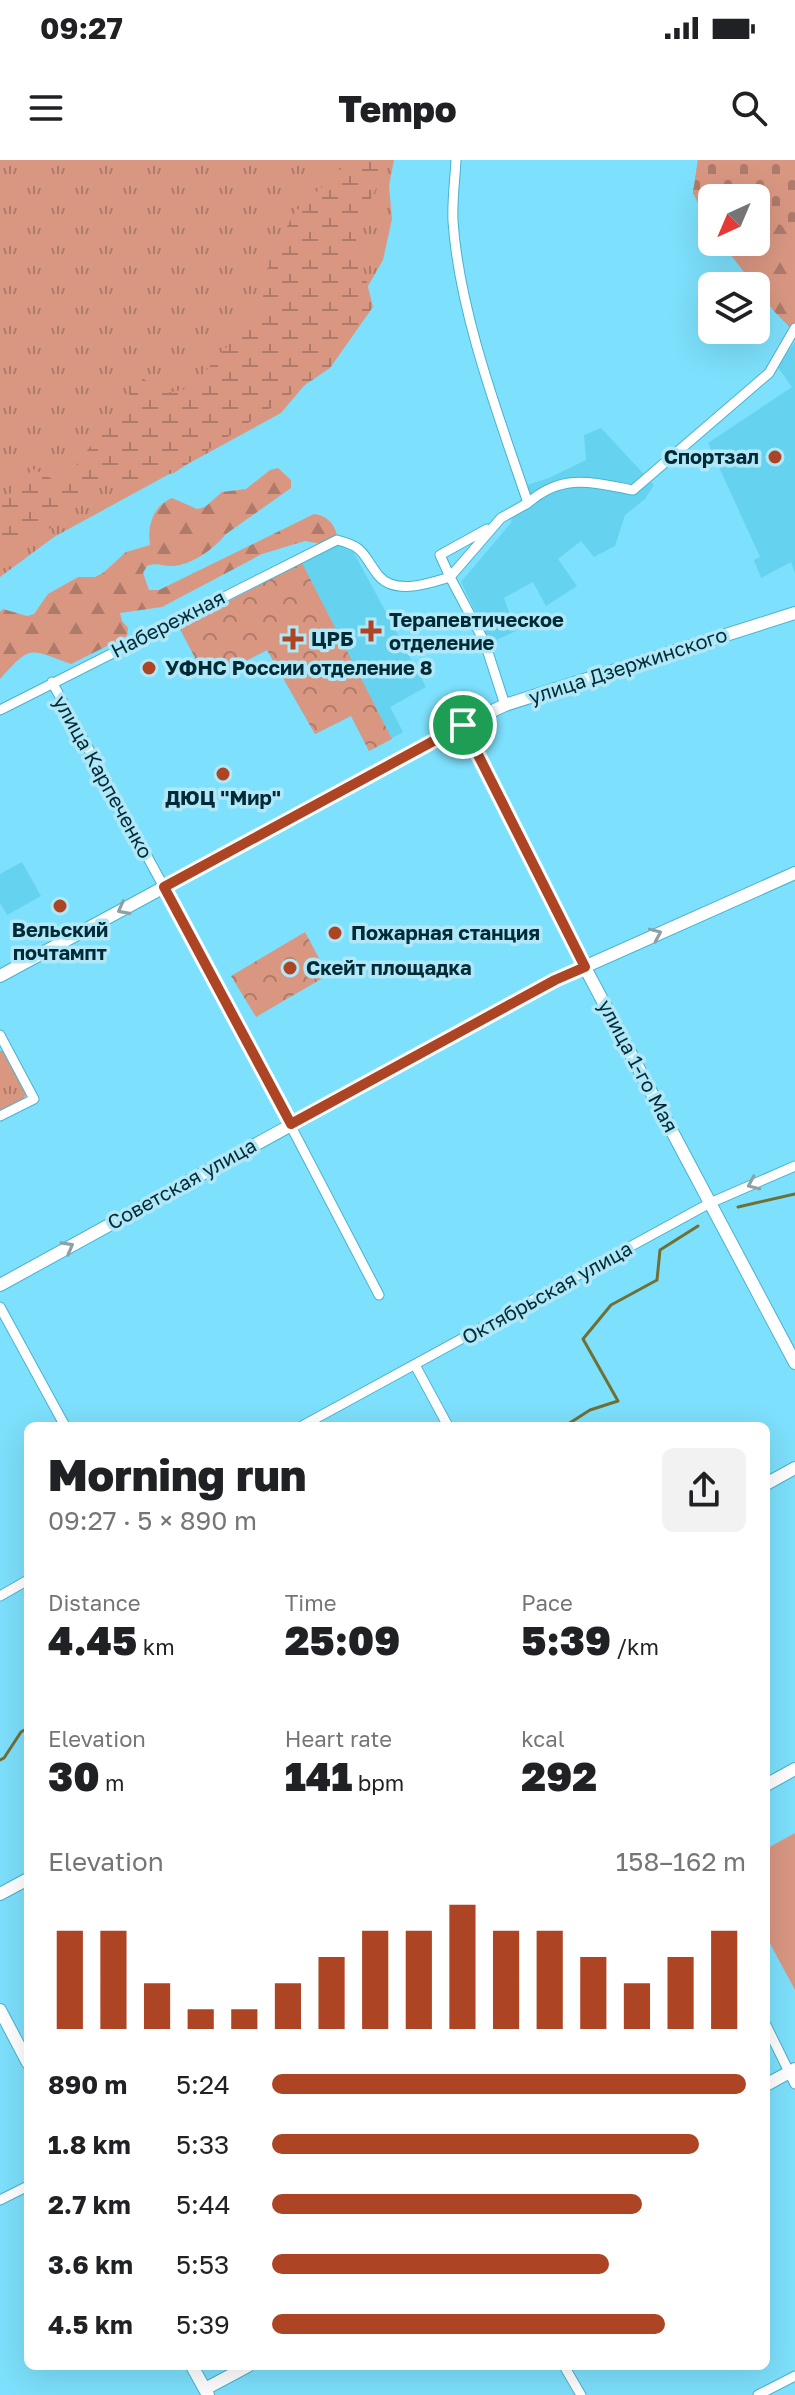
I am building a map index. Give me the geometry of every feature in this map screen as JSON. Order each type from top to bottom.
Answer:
[{"type":"main road","name":"улица Дзержинского","points":[[0,976],[505,705],[795,613]]},
{"type":"main road","name":"улица 1-го Мая","points":[[463,725],[585,967],[795,1363]]},
{"type":"main road","name":"Советская улица","points":[[0,1285],[555,980],[795,873]]},
{"type":"main road","points":[[770,1482],[795,1468]]},
{"type":"main road","points":[[770,1783],[795,1769]]},
{"type":"main road","points":[[0,1894],[24,1881]]},
{"type":"main road","points":[[0,2010],[24,2055]]},
{"type":"main road","points":[[770,2084],[793,2075]]},
{"type":"main road","points":[[193,2370],[202,2393],[241,2370]]},
{"type":"street","points":[[456,160],[453,220],[463,288],[496,408],[528,503]]},
{"type":"street","points":[[450,577],[501,518],[545,489],[583,481],[633,490],[769,373],[795,328]]},
{"type":"street","points":[[495,525],[440,555],[485,643],[505,705]]},
{"type":"street","name":"Набережная","points":[[0,710],[337,540],[350,543],[367,554],[380,578],[395,585],[416,586],[450,577]]},
{"type":"street","name":"улица Карпеченко","points":[[52,682],[291,1124],[379,1295]]},
{"type":"street","points":[[0,1035],[34,1099],[0,1116]]},
{"type":"street","name":"Октябрьская улица","points":[[309,1422],[710,1203],[795,1166]]},
{"type":"street","points":[[0,1307],[63,1422]]},
{"type":"street","points":[[415,1365],[446,1422]]},
{"type":"street","points":[[0,1596],[24,1582]]},
{"type":"street","points":[[770,2032],[793,2075]]},
{"type":"street","points":[[0,2200],[24,2188]]},
{"type":"street","points":[[566,2370],[581,2395]]},
{"type":"street","points":[[758,2395],[795,2376]]},
{"type":"shaded area","points":[[795,342],[795,574],[791,562],[761,578],[754,560],[760,557],[708,443],[792,387],[777,366]]},
{"type":"shaded area","points":[[601,428],[654,485],[645,499],[625,515],[615,546],[594,557],[581,541],[558,559],[577,586],[546,606],[533,582],[504,598],[516,631],[490,643],[461,582],[510,524],[527,485],[586,460],[584,435]]},
{"type":"shaded area","name":"ЦРБ","points":[[338,545],[353,551],[426,687],[390,707],[403,732],[369,751],[351,716],[315,734],[267,650],[213,678],[205,677],[179,627]]},
{"type":"shaded area","points":[[22,862],[41,896],[7,915],[0,903],[0,874]]},
{"type":"green space","points":[[0,160],[394,160],[389,186],[392,219],[383,260],[325,361],[281,413],[54,537],[0,577]]},
{"type":"green space","points":[[351,160],[391,160],[354,231],[373,307],[330,368],[174,473],[97,486],[46,532],[0,550],[0,504],[33,469],[62,484],[142,378],[166,393],[191,388],[261,307],[270,258],[295,212]]},
{"type":"green space","points":[[698,160],[795,160],[795,333],[770,306],[770,272],[744,272],[732,256],[770,256],[770,184],[698,184],[698,203],[693,193]]},
{"type":"green space","points":[[698,160],[795,160],[795,230],[770,221],[770,184],[698,184],[698,195],[693,193]]},
{"type":"green space","points":[[278,468],[291,480],[291,488],[194,560],[179,565],[147,566],[143,573],[149,590],[159,590],[314,514],[326,518],[334,527],[337,535],[330,541],[322,544],[305,541],[262,554],[162,607],[120,613],[128,628],[127,636],[71,664],[38,653],[25,655],[0,679],[0,612],[3,609],[27,616],[34,614],[48,594],[78,577],[95,577],[126,552],[150,545],[153,517],[160,506],[172,498],[197,509],[205,507],[222,492],[246,489],[270,470]]},
{"type":"green space","name":"ЦРБ","points":[[302,563],[392,739],[369,751],[351,716],[315,734],[267,650],[213,678],[205,677],[179,627]]},
{"type":"green space","points":[[305,932],[328,975],[256,1017],[231,976]]},
{"type":"green space","points":[[0,1051],[5,1051],[27,1093],[21,1102],[0,1112]]},
{"type":"green space","points":[[795,1833],[795,1990],[770,1943],[770,1847]]},
{"type":"waterway","points":[[738,1207],[795,1194]]},
{"type":"waterway","points":[[571,1422],[590,1410],[618,1401],[583,1339],[611,1305],[657,1280],[660,1250],[698,1226]]},
{"type":"waterway","points":[[0,1760],[24,1730]]},
{"type":"place","name":"Спортзал","points":[[775,457]]},
{"type":"place","name":"Терапевтическое отделение","points":[[371,631]]},
{"type":"place","name":"ЦРБ","points":[[293,639]]},
{"type":"place","name":"УФНС России отделение 8","points":[[149,668]]},
{"type":"place","name":"ДЮЦ \"Мир\"","points":[[223,774]]},
{"type":"place","name":"Вельский почтампт","points":[[60,906]]},
{"type":"place","name":"Пожарная станция","points":[[335,933]]},
{"type":"place","name":"Скейт площадка","points":[[290,968]]},
{"type":"route","points":[[463,725],[585,967],[555,980],[291,1124],[164,887],[463,725]]}]
